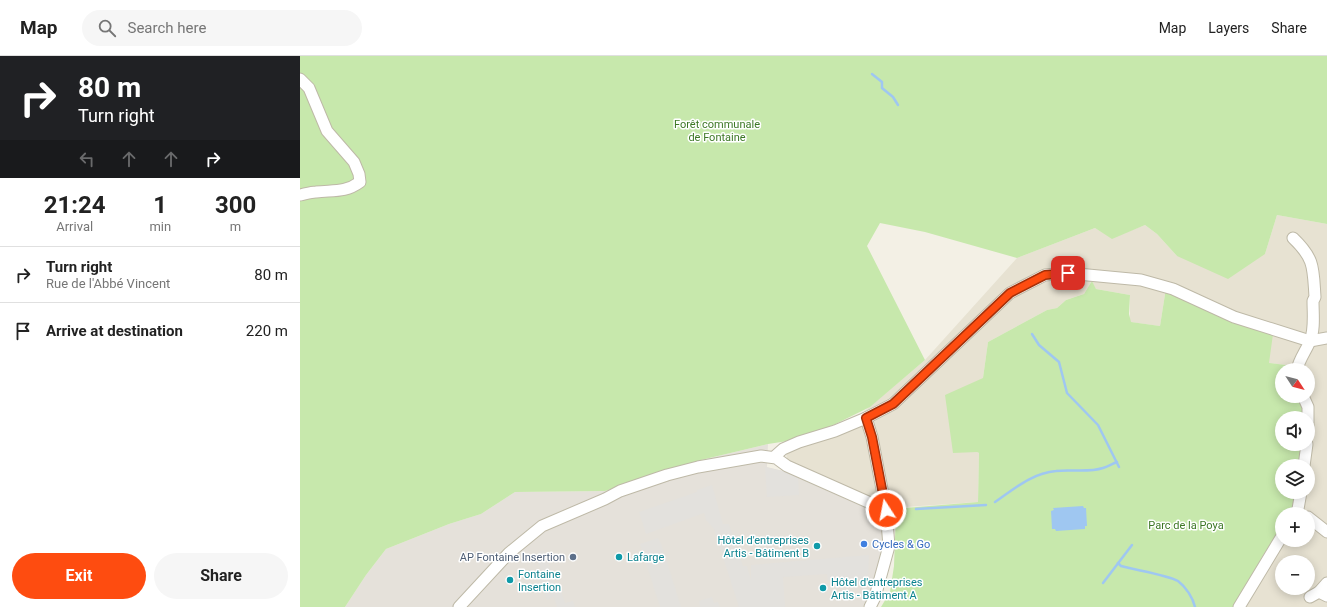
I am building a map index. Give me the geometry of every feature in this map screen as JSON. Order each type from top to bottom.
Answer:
[{"type":"street","points":[[300,78],[308,88],[327,131],[354,162],[359,174],[360,182],[354,186],[342,190],[315,192],[300,195]]},
{"type":"street","points":[[1293,238],[1307,255],[1312,265],[1315,297],[1313,301],[1310,341],[1299,363]]},
{"type":"street","points":[[774,458],[783,449],[799,442],[835,431],[866,418],[893,404],[1010,293],[1045,275],[1068,273],[1086,276],[1141,280],[1173,289],[1234,317],[1310,341],[1327,338]]},
{"type":"street","points":[[866,418],[872,437],[886,510],[889,546],[877,590],[870,607]]},
{"type":"street","points":[[459,607],[509,553],[542,526],[606,499],[620,491],[667,475],[698,467],[761,456],[774,458],[787,466],[886,510]]},
{"type":"street","points":[[1315,523],[1327,532]]},
{"type":"street","points":[[1239,607],[1275,547]]},
{"type":"street","points":[[1319,595],[1327,583]]},
{"type":"shaded area","points":[[1277,215],[1327,224],[1327,607],[1234,607],[1275,537],[1275,547],[1315,547],[1315,507],[1293,507],[1296,499],[1315,499],[1315,459],[1308,459],[1308,451],[1315,451],[1315,411],[1308,411],[1308,403],[1315,403],[1315,363],[1269,363],[1166,288],[1160,326],[1130,322],[1130,295],[1096,289],[1092,282],[1084,294],[1066,300],[1057,308],[1047,310],[988,342],[983,378],[977,452],[979,453],[978,502],[891,508],[795,465],[787,459],[786,453],[792,450],[836,435],[925,360],[1017,258],[1095,228],[1112,238],[1145,225],[1157,234],[1177,256],[1265,254]]},
{"type":"shaded area","points":[[768,444],[767,467],[783,471],[871,510],[882,524],[884,538],[882,556],[872,589],[863,607],[345,607],[366,575],[386,549],[449,524],[481,514],[515,492],[605,491],[701,460]]},
{"type":"shaded area","points":[[765,467],[783,471],[798,478],[799,495],[767,497]]},
{"type":"shaded area","points":[[712,485],[723,524],[729,524],[743,566],[747,566],[751,580],[751,565],[869,555],[868,578],[828,581],[827,574],[783,577],[785,607],[739,607],[714,529],[706,520],[704,513],[646,534],[639,512],[697,492],[697,490]]},
{"type":"shaded area","points":[[658,538],[662,546],[681,607],[660,607],[640,544]]},
{"type":"shaded area","points":[[544,550],[557,589],[560,588],[565,603],[573,601],[575,607],[557,607],[554,597],[547,600],[538,577],[542,575],[536,554]]},
{"type":"shaded area","points":[[712,597],[714,603],[718,602],[720,607],[700,607],[699,601]]},
{"type":"green space","name":"Forêt communale de Fontaine","points":[[300,56],[1327,56],[1327,224],[1277,215],[1265,254],[1228,279],[1177,256],[1157,234],[1145,225],[1112,239],[1095,228],[1017,258],[925,232],[880,223],[867,246],[925,360],[870,407],[807,438],[768,444],[701,460],[605,491],[515,492],[481,514],[449,524],[386,549],[366,575],[345,607],[300,607]]},
{"type":"green space","name":"Parc de la Poya","points":[[1092,281],[1096,289],[1130,295],[1129,314],[1131,322],[1160,326],[1166,288],[1273,334],[1269,363],[1275,364],[1275,403],[1303,403],[1305,408],[1305,411],[1275,411],[1275,451],[1303,451],[1303,459],[1275,459],[1275,499],[1296,499],[1293,507],[1275,507],[1275,537],[1262,557],[1236,607],[881,607],[890,592],[894,566],[896,511],[905,508],[978,502],[979,453],[953,453],[945,395],[983,378],[988,342],[1047,310],[1057,308],[1066,300],[1084,294]]},
{"type":"water","points":[[1083,506],[1086,508],[1087,526],[1085,526],[1085,529],[1056,531],[1055,529],[1052,529],[1051,511],[1054,510],[1053,508]]},
{"type":"waterway","points":[[872,74],[882,82],[882,88],[893,97],[898,105]]},
{"type":"waterway","points":[[1032,334],[1039,345],[1059,362],[1067,393],[1098,425],[1119,467]]},
{"type":"waterway","points":[[995,502],[1024,482],[1047,472],[1068,470],[1085,471],[1106,467],[1117,462]]},
{"type":"waterway","points":[[916,509],[986,505]]},
{"type":"waterway","points":[[1103,583],[1132,545]]},
{"type":"waterway","points":[[1118,563],[1121,566],[1178,581],[1189,593],[1195,607]]},
{"type":"place","name":"Cycles & Go","points":[[864,544]]},
{"type":"place","name":"Hôtel d'entreprises Artis - Bâtiment B","points":[[817,546]]},
{"type":"place","name":"AP Fontaine Insertion","points":[[573,557]]},
{"type":"place","name":"Lafarge","points":[[619,557]]},
{"type":"place","name":"Fontaine Insertion","points":[[510,580]]},
{"type":"place","name":"Hôtel d'entreprises Artis - Bâtiment A","points":[[823,588]]},
{"type":"route","points":[[886,510],[872,437],[866,418],[893,404],[1010,293],[1045,275],[1068,273]]}]
